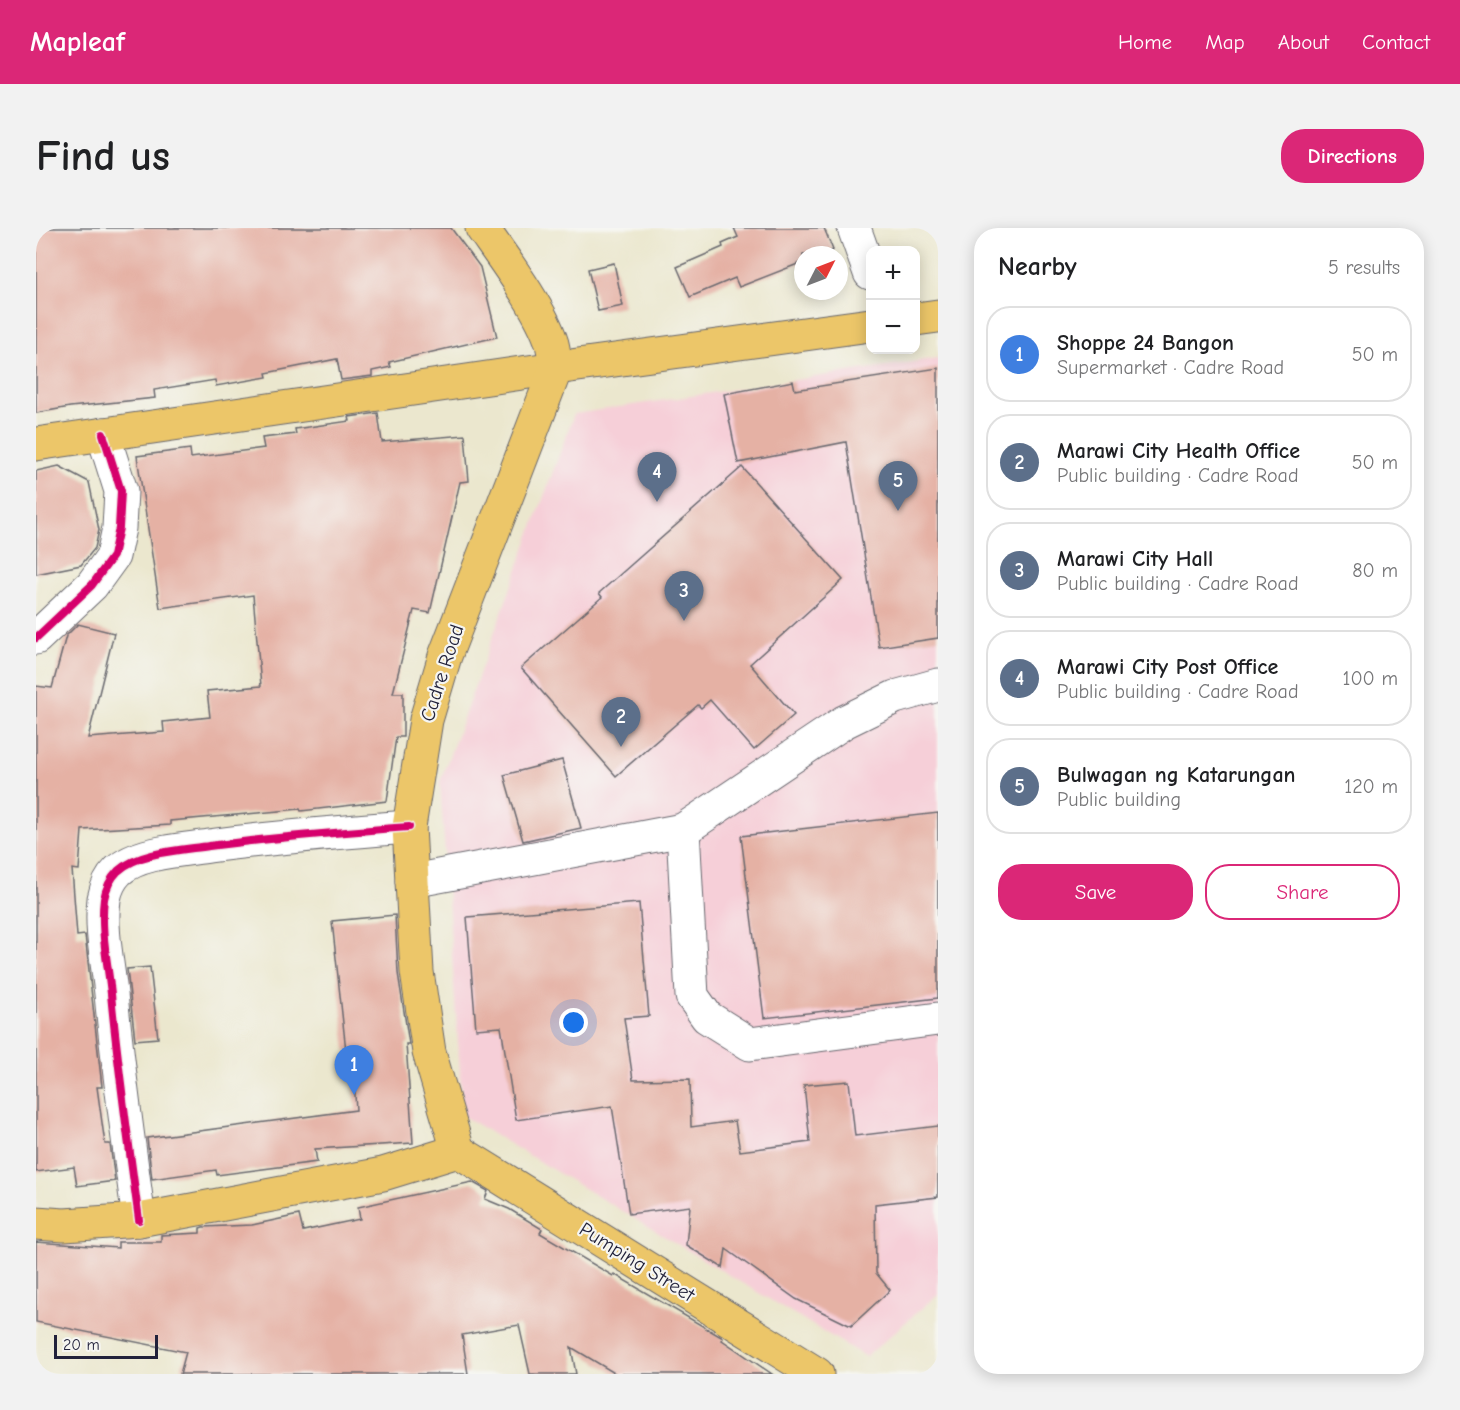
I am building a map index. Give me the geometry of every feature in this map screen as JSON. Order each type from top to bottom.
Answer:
[{"type":"main road","points":[[482,228],[523,288],[540,319],[552,344],[556,368]]},
{"type":"main road","points":[[920,318],[938,316]]},
{"type":"main road","points":[[36,444],[866,326]]},
{"type":"main road","name":"Cadre Road","points":[[458,1151],[429,1052],[417,972],[409,827],[426,720],[445,656],[556,368]]},
{"type":"main road","points":[[36,1223],[64,1226],[139,1220],[383,1174],[458,1151]]},
{"type":"main road","name":"Pumping Street","points":[[458,1151],[817,1374]]},
{"type":"street","points":[[854,228],[866,262]]},
{"type":"street","points":[[36,638],[92,585],[113,556],[119,528],[121,491],[103,434]]},
{"type":"street","points":[[412,881],[683,830],[844,722],[895,697],[938,685]]},
{"type":"street","points":[[139,1220],[116,1051],[105,933],[104,901],[112,878],[120,869],[134,861],[164,853],[283,836],[409,827]]},
{"type":"street","points":[[683,830],[692,996],[707,1017],[750,1044],[938,1018]]},
{"type":"shaded area","points":[[938,358],[938,1294],[866,1357],[463,1116],[440,782],[574,414]]},
{"type":"building","points":[[36,228],[451,228],[480,267],[497,337],[389,362],[391,367],[372,371],[372,376],[341,380],[337,359],[266,373],[267,377],[216,386],[215,380],[154,390],[155,398],[36,413]]},
{"type":"building","points":[[734,228],[824,228],[831,246],[794,246],[794,266],[739,287],[735,278],[690,297],[677,267],[723,247],[722,244],[738,237]]},
{"type":"building","points":[[614,263],[623,306],[598,311],[588,269]]},
{"type":"building","points":[[938,368],[938,638],[879,647],[846,442],[738,463],[724,394],[793,381],[795,390]]},
{"type":"building","points":[[378,413],[382,442],[465,435],[469,481],[460,482],[430,613],[414,610],[393,693],[403,693],[403,737],[396,737],[387,801],[301,811],[300,809],[170,821],[170,825],[82,830],[79,870],[72,869],[77,936],[85,935],[102,1087],[97,1087],[105,1144],[110,1144],[115,1181],[77,1186],[74,1167],[36,1172],[36,686],[52,688],[66,636],[78,624],[114,633],[88,738],[164,732],[163,722],[210,717],[207,691],[261,686],[253,595],[160,608],[137,456],[190,449],[191,458],[264,448],[262,438],[296,434],[295,429],[350,421],[349,417]]},
{"type":"building","points":[[59,466],[89,482],[99,530],[95,548],[81,565],[36,574],[36,471]]},
{"type":"building","points":[[742,467],[843,580],[750,664],[794,715],[754,750],[710,700],[701,708],[698,705],[616,776],[521,668],[602,597],[599,593]]},
{"type":"building","points":[[562,760],[581,828],[523,841],[504,775]]},
{"type":"building","points":[[938,813],[938,998],[764,1018],[741,836]]},
{"type":"building","points":[[639,903],[649,1016],[624,1018],[633,1080],[690,1079],[691,1127],[735,1121],[740,1151],[810,1142],[804,1085],[849,1081],[855,1136],[938,1126],[938,1197],[875,1204],[876,1273],[890,1290],[851,1326],[796,1299],[726,1249],[723,1268],[686,1245],[690,1206],[629,1214],[612,1106],[516,1120],[501,1027],[476,1029],[467,917]]},
{"type":"building","points":[[395,915],[398,973],[409,1044],[406,1044],[413,1143],[315,1149],[317,1162],[217,1175],[216,1170],[152,1179],[147,1138],[356,1110],[352,1050],[346,1051],[332,921]]},
{"type":"building","points":[[150,967],[158,1038],[135,1040],[127,969]]},
{"type":"building","points":[[472,1182],[488,1191],[485,1199],[509,1209],[542,1229],[540,1233],[723,1338],[722,1340],[772,1374],[616,1374],[571,1347],[576,1374],[530,1374],[519,1325],[462,1335],[468,1374],[180,1374],[186,1352],[36,1322],[36,1242],[118,1248],[118,1242],[161,1242],[161,1235],[200,1233],[200,1228],[203,1227],[252,1225],[299,1215],[303,1231],[360,1219],[358,1207]]},
{"type":"cycle path","points":[[36,638],[92,585],[113,556],[119,528],[121,491],[103,434]]},
{"type":"cycle path","points":[[139,1220],[104,935],[104,899],[113,877],[118,871],[137,860],[174,851],[284,837],[409,827]]},
{"type":"place","name":"Marawi City Post Office","points":[[657,502]]},
{"type":"place","name":"Bulwagan ng Katarungan","points":[[898,511]]},
{"type":"place","name":"Marawi City Hall","points":[[684,621]]},
{"type":"place","name":"Marawi City Health Office","points":[[621,747]]},
{"type":"place","name":"Shoppe 24 Bangon","points":[[354,1095]]}]
